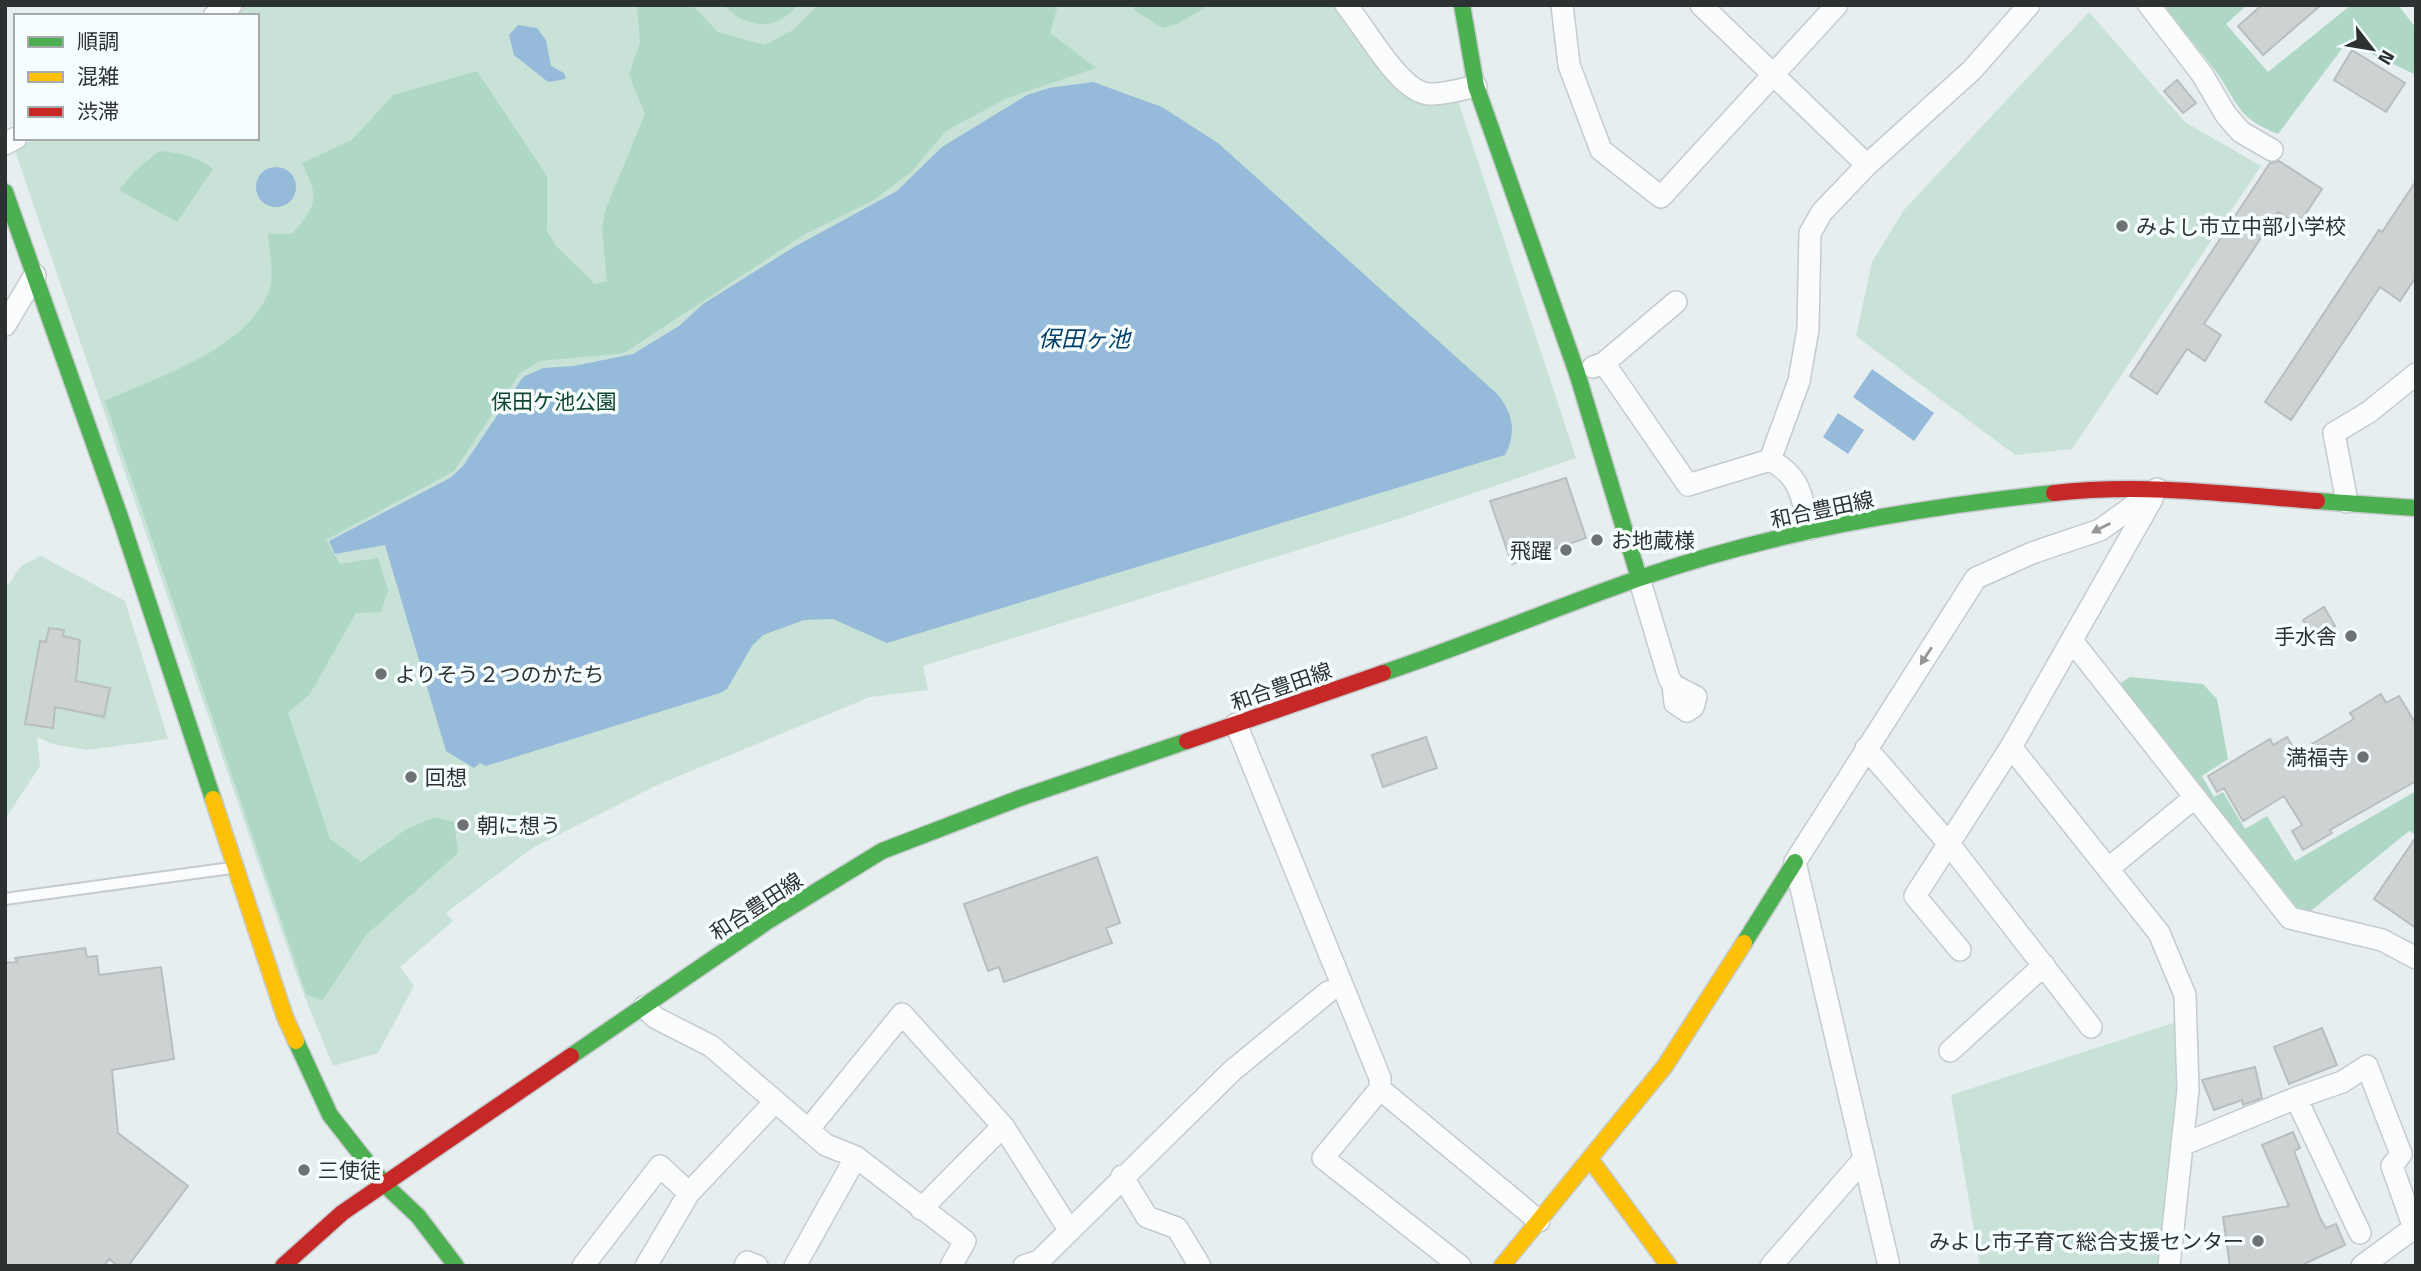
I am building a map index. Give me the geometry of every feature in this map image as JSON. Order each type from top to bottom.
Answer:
[{"type":"street","points":[[1346,5],[1382,55],[1414,90],[1431,95],[1476,86]]},
{"type":"street","points":[[1462,5],[1476,86],[1577,373],[1673,685]]},
{"type":"street","points":[[1562,5],[1569,65],[1601,150],[1661,197],[1837,5]]},
{"type":"street","points":[[1701,5],[1867,165]]},
{"type":"street","points":[[1770,460],[1799,382],[1808,329],[1810,233],[1822,212],[1867,165],[1972,70],[2029,5]]},
{"type":"street","points":[[2149,5],[2202,74],[2225,116],[2241,132],[2272,150]]},
{"type":"street","points":[[5,192],[119,514],[285,1017],[331,1115],[385,1185],[418,1216],[456,1266]]},
{"type":"street","points":[[5,325],[36,275]]},
{"type":"street","points":[[1577,373],[1604,363],[1676,302]]},
{"type":"street","points":[[1604,363],[1688,485],[1770,460],[1786,468],[1797,481],[1810,529]]},
{"type":"street","points":[[2347,502],[2333,433],[2370,412],[2416,374]]},
{"type":"street","name":"和合豊田線","points":[[283,1266],[342,1213],[768,921],[882,851],[1020,798],[1465,645],[1639,578],[1810,529],[1988,500],[2089,489],[2157,489],[2416,508]]},
{"type":"street","points":[[1960,950],[1915,896],[2011,747],[2073,642],[2157,489]]},
{"type":"street","points":[[1502,1266],[1665,1066],[1976,578],[2032,553],[2100,530],[2157,489]]},
{"type":"street","points":[[2073,642],[2290,918],[2382,940],[2416,958]]},
{"type":"street","points":[[1236,724],[1380,1079],[1380,1089],[1323,1158],[1460,1266]]},
{"type":"street","points":[[2011,747],[2159,933],[2185,995],[2188,1090],[2169,1266]]},
{"type":"street","points":[[1866,748],[1949,845],[2091,1027]]},
{"type":"street","points":[[2109,868],[2194,798]]},
{"type":"street","points":[[1795,862],[1889,1266]]},
{"type":"street","points":[[1950,1051],[2045,965]]},
{"type":"street","points":[[1036,1264],[1122,1176],[1233,1070],[1328,992]]},
{"type":"street","points":[[644,1007],[656,1018],[711,1046],[826,1145],[856,1157],[965,1241],[951,1266]]},
{"type":"street","points":[[808,1130],[902,1014],[1003,1126],[1070,1230]]},
{"type":"street","points":[[2184,1144],[2342,1082],[2367,1066],[2402,1154],[2392,1166],[2414,1228],[2362,1266]]},
{"type":"street","points":[[1380,1089],[1539,1221]]},
{"type":"street","points":[[2297,1098],[2360,1233]]},
{"type":"street","points":[[646,1266],[690,1193],[775,1102]]},
{"type":"street","points":[[921,1209],[1003,1126]]},
{"type":"street","points":[[795,1266],[856,1157]]},
{"type":"street","points":[[1590,1159],[1669,1266]]},
{"type":"street","points":[[1771,1266],[1863,1160]]},
{"type":"street","points":[[583,1266],[660,1166],[690,1193]]},
{"type":"street","points":[[1122,1176],[1147,1217],[1177,1228],[1200,1266]]},
{"type":"street","points":[[744,1266],[747,1262],[757,1266]]},
{"type":"lane","points":[[5,899],[234,867]]},
{"type":"green space","name":"保田ケ池公園","points":[[246,5],[1336,5],[1407,97],[1457,98],[1576,458],[1395,520],[923,666],[928,690],[870,697],[655,786],[534,847],[446,913],[453,921],[400,967],[414,986],[378,1053],[333,1066],[302,990],[15,151],[32,140],[259,140],[259,14],[232,14]]},
{"type":"green space","points":[[637,5],[692,5],[718,32],[765,45],[793,30],[818,5],[1058,5],[1050,33],[1096,68],[1007,98],[946,131],[911,172],[874,200],[805,234],[624,353],[540,361],[520,373],[454,471],[326,540],[340,564],[378,558],[388,590],[381,612],[356,613],[310,694],[288,713],[330,839],[361,862],[405,830],[435,817],[454,822],[458,853],[366,935],[322,1001],[306,994],[105,401],[200,358],[243,328],[259,309],[271,282],[268,234],[292,234],[311,208],[313,193],[302,163],[352,140],[393,95],[477,71],[547,176],[547,231],[556,246],[595,284],[607,281],[602,229],[605,211],[645,114],[629,75],[640,42]]},
{"type":"green space","points":[[723,5],[797,5],[779,20],[760,24],[741,19]]},
{"type":"green space","points":[[1134,5],[1209,5],[1177,24],[1163,28],[1134,10]]},
{"type":"green space","points":[[2164,5],[2247,5],[2226,24],[2268,72],[2351,5],[2398,5],[2416,28],[2416,75],[2347,42],[2278,134],[2245,115],[2215,70]]},
{"type":"green space","points":[[2089,12],[2185,122],[2261,166],[2072,449],[2015,455],[1856,336],[1872,262],[1904,210]]},
{"type":"green space","points":[[159,151],[188,156],[213,169],[177,222],[119,190],[134,172]]},
{"type":"green space","points":[[41,556],[125,601],[168,739],[87,750],[52,744],[37,737],[40,766],[5,819],[5,589],[22,565]]},
{"type":"green space","points":[[2130,677],[2203,684],[2217,699],[2228,759],[2202,776],[2214,797],[2223,792],[2245,829],[2267,816],[2295,861],[2416,791],[2416,835],[2409,831],[2307,914],[2290,908],[2116,686]]},
{"type":"green space","points":[[2179,1021],[2181,1092],[2176,1146],[2158,1266],[1980,1266],[1951,1095]]},
{"type":"water","points":[[518,25],[537,28],[546,40],[551,66],[564,73],[566,79],[548,82],[514,55],[509,35]]},
{"type":"water","name":"保田ヶ池","points":[[1093,82],[1162,107],[1218,143],[1494,391],[1505,405],[1511,421],[1511,437],[1505,455],[887,643],[833,619],[804,620],[763,635],[752,646],[727,689],[720,693],[486,766],[480,763],[474,768],[446,751],[385,545],[335,554],[329,541],[450,478],[463,466],[523,377],[543,368],[574,366],[633,354],[679,326],[703,304],[794,247],[897,191],[942,147],[1027,95],[1049,88]]},
{"type":"water","points":[[276,167],[290,173],[296,187],[290,201],[276,207],[262,201],[256,187],[262,173]]},
{"type":"water","points":[[1872,369],[1934,413],[1914,441],[1853,397]]},
{"type":"water","points":[[1838,413],[1864,430],[1848,454],[1823,437]]},
{"type":"building","points":[[2262,5],[2321,5],[2263,55],[2238,26]]},
{"type":"building","points":[[2352,50],[2405,83],[2386,112],[2334,80]]},
{"type":"building","points":[[2177,80],[2196,103],[2183,113],[2164,91]]},
{"type":"building","points":[[2279,161],[2322,189],[2298,225],[2278,212],[2204,324],[2221,335],[2205,361],[2187,349],[2157,394],[2130,376],[2270,163]]},
{"type":"building","points":[[2416,181],[2416,277],[2400,301],[2380,287],[2291,420],[2265,402],[2379,230],[2382,232]]},
{"type":"building","points":[[1566,478],[1586,538],[1512,564],[1490,501]]},
{"type":"building","points":[[2324,607],[2335,626],[2314,639],[2303,620]]},
{"type":"building","points":[[49,628],[64,630],[63,636],[80,640],[76,681],[110,688],[104,717],[55,707],[53,728],[25,724],[40,641],[46,642]]},
{"type":"building","points":[[2381,694],[2386,703],[2399,696],[2416,724],[2416,781],[2330,830],[2332,833],[2303,850],[2292,831],[2302,825],[2284,796],[2243,821],[2224,788],[2217,792],[2208,776],[2270,739],[2273,745],[2287,737],[2297,753],[2354,719],[2350,713]]},
{"type":"building","points":[[1426,737],[1437,768],[1383,787],[1372,755]]},
{"type":"building","points":[[2416,837],[2416,928],[2374,899]]},
{"type":"building","points":[[1097,857],[1120,923],[1106,928],[1112,943],[1004,982],[999,967],[988,971],[964,904]]},
{"type":"building","points":[[85,948],[87,957],[97,956],[99,975],[161,967],[174,1059],[112,1070],[118,1133],[188,1186],[128,1266],[118,1266],[109,1259],[104,1266],[5,1266],[5,963],[17,962],[15,958]]},
{"type":"building","points":[[2322,1028],[2337,1065],[2289,1084],[2274,1047]]},
{"type":"building","points":[[2255,1067],[2262,1098],[2243,1105],[2242,1100],[2214,1110],[2202,1080]]},
{"type":"building","points":[[2293,1132],[2300,1148],[2294,1151],[2320,1218],[2326,1228],[2336,1224],[2345,1245],[2300,1266],[2230,1266],[2223,1217],[2289,1206],[2262,1145]]},
{"type":"traffic: fast","points":[[1462,5],[1476,86],[1577,373],[1639,578]]},
{"type":"traffic: fast","points":[[5,192],[119,514],[213,799]]},
{"type":"traffic: fast","points":[[1383,673],[1637,579],[1739,548],[1896,514],[2054,493]]},
{"type":"traffic: fast","points":[[2317,501],[2416,508]]},
{"type":"traffic: fast","points":[[571,1056],[768,921],[882,851],[1020,798],[1187,741]]},
{"type":"traffic: fast","points":[[1744,943],[1795,862]]},
{"type":"traffic: fast","points":[[296,1041],[330,1115],[385,1185],[418,1216],[456,1266]]},
{"type":"traffic: slow","points":[[213,799],[285,1017],[296,1041]]},
{"type":"traffic: slow","points":[[1502,1266],[1665,1066],[1744,943]]},
{"type":"traffic: slow","points":[[1590,1159],[1669,1266]]},
{"type":"traffic: jam","points":[[2054,493],[2152,489],[2317,501]]},
{"type":"traffic: jam","points":[[1187,741],[1383,673]]},
{"type":"traffic: jam","points":[[283,1266],[342,1213],[571,1056]]},
{"type":"place","name":"みよし市立中部小学校","points":[[2122,226]]},
{"type":"place","name":"お地蔵様","points":[[1597,540]]},
{"type":"place","name":"飛躍","points":[[1566,550]]},
{"type":"place","name":"手水舎","points":[[2351,636]]},
{"type":"place","name":"よりそう２つのかたち","points":[[381,674]]},
{"type":"place","name":"満福寺","points":[[2363,757]]},
{"type":"place","name":"回想","points":[[411,777]]},
{"type":"place","name":"朝に想う","points":[[463,825]]},
{"type":"place","name":"三使徒","points":[[304,1170]]},
{"type":"place","name":"みよし市子育て総合支援センター","points":[[2258,1241]]}]
